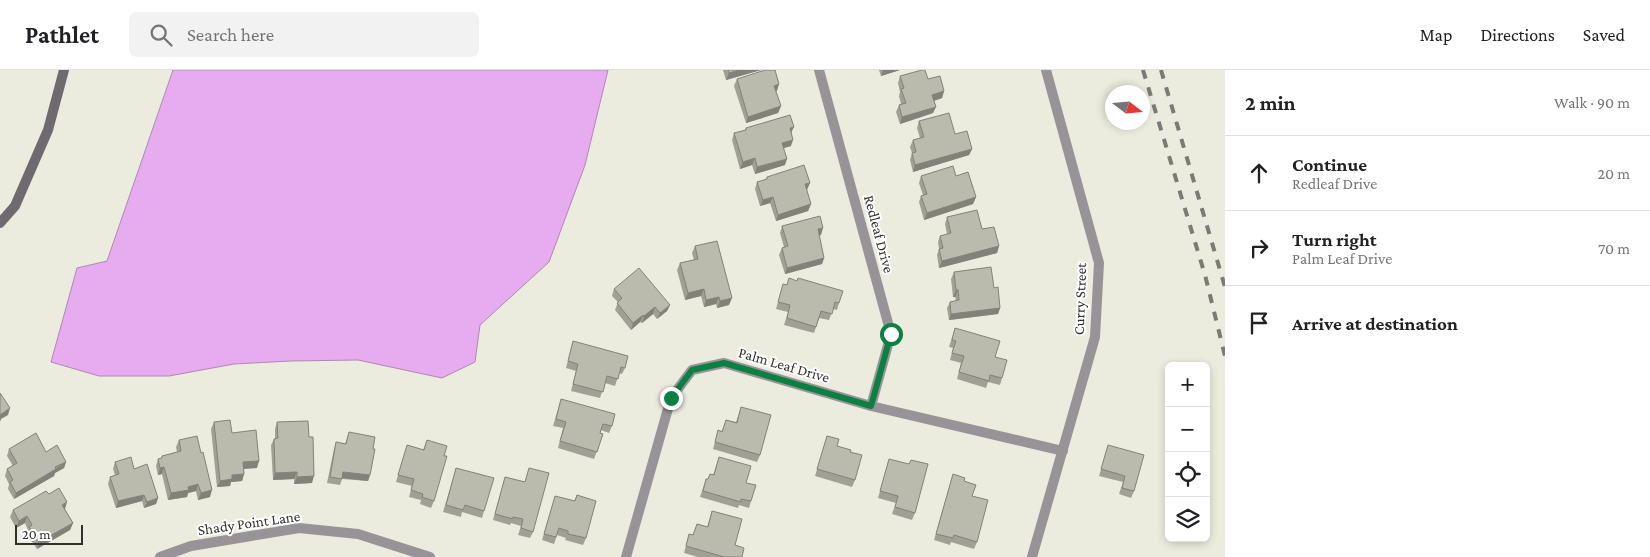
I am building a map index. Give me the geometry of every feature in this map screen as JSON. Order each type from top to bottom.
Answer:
[{"type":"street","points":[[0,223],[15,206],[44,138],[64,70]]},
{"type":"street","name":"Redleaf Drive","points":[[819,70],[891,334],[871,406]]},
{"type":"street","name":"Curry Street","points":[[1032,557],[1095,337],[1098,263],[1046,70]]},
{"type":"street","name":"Palm Leaf Drive","points":[[626,557],[671,398],[692,370],[724,363],[871,406],[1063,451]]},
{"type":"street","name":"Shady Point Lane","points":[[160,557],[191,546],[299,528],[358,534],[430,557]]},
{"type":"shaded area","points":[[173,70],[608,70],[585,165],[549,262],[480,325],[475,362],[442,378],[358,360],[234,364],[169,376],[99,376],[51,362],[77,268],[107,261]]},
{"type":"building","points":[[728,70],[740,70],[729,73]]},
{"type":"building","points":[[765,70],[775,70],[779,84],[774,86],[781,106],[748,117],[737,79]]},
{"type":"building","points":[[925,70],[928,79],[940,76],[944,91],[932,95],[936,107],[902,117],[899,105],[906,103],[901,89],[904,88],[900,76]]},
{"type":"building","points":[[949,113],[955,134],[967,131],[972,149],[915,165],[912,153],[916,152],[913,140],[924,137],[919,121]]},
{"type":"building","points":[[790,115],[794,127],[790,128],[793,140],[782,143],[787,159],[757,167],[755,158],[743,162],[734,133]]},
{"type":"building","points":[[804,165],[810,183],[805,184],[811,204],[778,215],[773,197],[763,200],[757,182]]},
{"type":"building","points":[[953,166],[956,176],[968,172],[976,197],[927,213],[921,196],[927,194],[921,176]]},
{"type":"building","points":[[977,210],[982,229],[994,227],[999,246],[942,261],[939,249],[943,248],[940,236],[951,233],[947,217]]},
{"type":"building","points":[[820,216],[823,228],[818,229],[824,258],[787,268],[782,248],[788,246],[782,226]]},
{"type":"building","points":[[717,241],[732,298],[720,301],[719,297],[706,300],[704,289],[688,293],[680,263],[698,259],[695,246]]},
{"type":"building","points":[[991,267],[994,288],[998,287],[1000,308],[951,314],[950,302],[959,300],[954,272]]},
{"type":"building","points":[[639,268],[670,305],[660,313],[655,307],[633,323],[617,303],[622,298],[614,289]]},
{"type":"building","points":[[789,278],[797,281],[798,278],[843,291],[839,303],[835,302],[832,314],[821,311],[816,327],[787,318],[790,305],[778,302],[783,284],[787,285]]},
{"type":"building","points":[[955,328],[1000,341],[995,357],[1007,360],[1002,378],[990,375],[989,381],[959,372],[964,356],[952,353],[956,341],[952,340]]},
{"type":"building","points":[[573,341],[628,356],[625,368],[621,367],[618,379],[607,376],[603,392],[573,384],[578,364],[568,361]]},
{"type":"building","points":[[0,393],[10,408],[0,415]]},
{"type":"building","points":[[561,399],[615,414],[612,426],[603,424],[600,433],[603,434],[597,452],[560,441],[566,422],[556,419]]},
{"type":"building","points":[[741,407],[771,415],[760,455],[715,442],[718,430],[722,432],[726,420],[737,423]]},
{"type":"building","points":[[230,420],[232,433],[256,430],[259,461],[243,462],[244,474],[232,475],[232,479],[220,481],[214,422]]},
{"type":"building","points":[[308,421],[309,437],[313,437],[314,476],[297,477],[297,472],[275,473],[274,439],[278,438],[277,422]]},
{"type":"building","points":[[349,432],[375,437],[373,449],[375,449],[370,475],[343,472],[342,479],[330,477],[336,442],[346,444]]},
{"type":"building","points":[[36,433],[46,452],[57,445],[66,462],[55,467],[56,469],[16,493],[10,482],[13,480],[7,469],[17,463],[9,449]]},
{"type":"building","points":[[197,436],[212,490],[201,493],[198,484],[188,487],[189,490],[171,493],[164,467],[160,468],[158,459],[162,458],[162,456],[181,451],[179,440]]},
{"type":"building","points":[[827,436],[839,439],[837,446],[862,455],[855,480],[817,469]]},
{"type":"building","points":[[427,440],[447,446],[444,456],[447,456],[434,501],[422,497],[423,494],[411,490],[414,479],[398,475],[407,445],[424,450]]},
{"type":"building","points":[[1108,445],[1144,455],[1134,491],[1122,488],[1125,476],[1101,469]]},
{"type":"building","points":[[131,457],[134,469],[147,464],[158,498],[147,502],[144,495],[118,501],[110,477],[119,474],[115,462]]},
{"type":"building","points":[[719,457],[751,466],[746,483],[756,485],[751,501],[741,499],[741,502],[703,491],[706,479],[708,479],[710,474],[714,475]]},
{"type":"building","points":[[889,459],[909,464],[911,460],[928,464],[915,513],[895,507],[898,496],[880,491]]},
{"type":"building","points":[[456,468],[494,478],[484,511],[465,505],[463,510],[446,505]]},
{"type":"building","points":[[529,468],[549,473],[533,532],[521,528],[523,519],[513,517],[513,519],[495,514],[505,477],[525,482]]},
{"type":"building","points":[[953,474],[965,478],[964,481],[976,485],[972,496],[988,500],[977,542],[954,535],[953,538],[936,534]]},
{"type":"building","points":[[59,488],[67,502],[62,505],[73,523],[39,542],[29,527],[32,525],[27,516],[19,521],[13,510],[46,491],[49,494]]},
{"type":"building","points":[[577,495],[596,501],[586,538],[568,534],[568,531],[559,528],[556,537],[544,534],[555,496],[575,501]]},
{"type":"building","points":[[712,511],[742,519],[735,545],[744,548],[742,557],[724,557],[686,546],[689,534],[693,535],[697,524],[708,527]]},
{"type":"railway","points":[[1143,70],[1205,275],[1225,356]]},
{"type":"railway","points":[[1161,70],[1225,287]]},
{"type":"route","points":[[671,398],[692,370],[724,363],[871,406],[891,334]]}]
